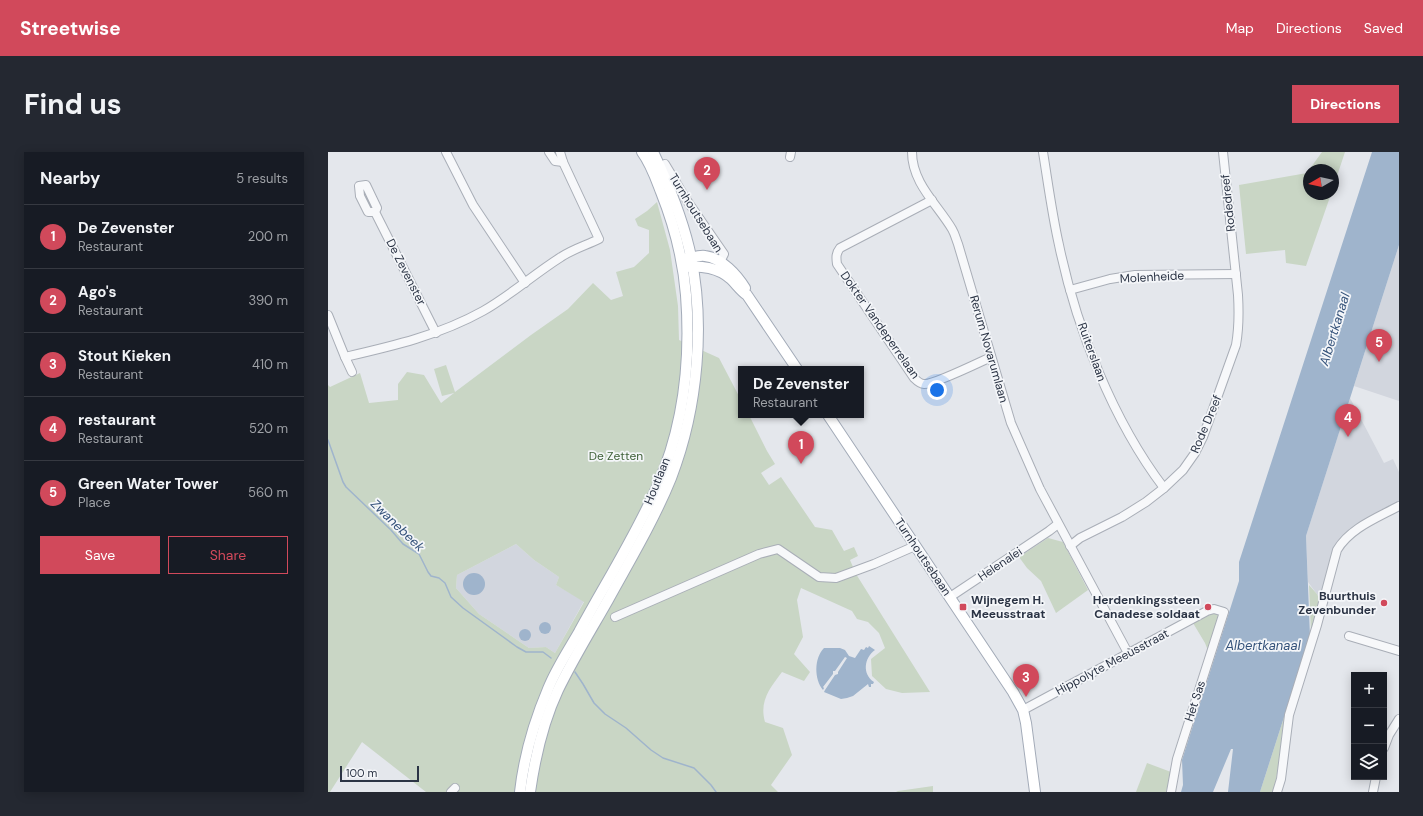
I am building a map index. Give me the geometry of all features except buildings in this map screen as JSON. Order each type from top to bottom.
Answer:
[{"type":"main road","name":"Houtlaan","points":[[520,792],[531,737],[548,688],[657,487],[672,445],[681,410],[687,359],[687,263],[657,180],[642,152]]},
{"type":"main road","name":"Houtlaan","points":[[530,792],[542,736],[558,691],[655,513],[671,478],[690,411],[697,352],[697,308],[677,208],[653,152]]},
{"type":"main road","name":"Turnhoutsebaan","points":[[687,263],[704,256],[718,266],[738,276],[746,288],[747,295],[795,366]]},
{"type":"main road","name":"Turnhoutsebaan","points":[[830,418],[1013,692],[1023,710],[1028,733],[1035,792]]},
{"type":"street","points":[[446,152],[496,236],[528,281]]},
{"type":"street","points":[[452,152],[468,191]]},
{"type":"street","points":[[549,152],[555,161],[563,162]]},
{"type":"street","points":[[345,357],[404,343],[436,333],[482,312],[560,258],[575,249],[599,239],[563,162],[560,152]]},
{"type":"street","name":"Rerum Novarumlaan","points":[[912,152],[914,172],[952,230],[958,244],[1011,423],[1040,489],[1069,543]]},
{"type":"street","name":"Ruiterslaan","points":[[1043,152],[1059,245],[1070,290],[1089,345],[1104,385],[1120,419],[1152,472],[1164,488]]},
{"type":"street","name":"Rodedreef","points":[[1223,152],[1234,255]]},
{"type":"street","name":"Turnhoutsebaan","points":[[665,164],[686,199],[724,254],[718,266]]},
{"type":"street","name":"Dokter Vandeperrelaan","points":[[932,200],[840,248],[837,252],[837,264],[917,382],[925,384],[931,382],[991,357]]},
{"type":"street","name":"De Zevenster","points":[[375,212],[436,333]]},
{"type":"street","name":"Rode Dreef","points":[[1069,543],[1135,510],[1164,488],[1183,470],[1195,453],[1203,437],[1234,352],[1238,332],[1239,316],[1234,255]]},
{"type":"street","name":"Molenheide","points":[[1070,290],[1110,279],[1135,275],[1236,274]]},
{"type":"street","points":[[328,315],[352,372]]},
{"type":"street","points":[[1277,792],[1282,773],[1289,715],[1317,626],[1337,550],[1342,541],[1350,534],[1399,506]]},
{"type":"street","name":"Helenalei","points":[[950,597],[1059,525]]},
{"type":"street","points":[[1069,543],[1128,653]]},
{"type":"street","points":[[615,617],[771,550],[778,549],[819,577],[836,578],[874,564],[915,546]]},
{"type":"street","name":"Hippolyte Meeùsstraat","points":[[1023,710],[1207,611],[1214,609],[1224,612]]},
{"type":"street","name":"Het Sas","points":[[1171,792],[1177,759],[1224,612]]},
{"type":"street","points":[[1349,636],[1399,652]]},
{"type":"street","points":[[1386,744],[1399,718]]},
{"type":"street","points":[[1373,792],[1375,780]]},
{"type":"shaded area","points":[[1399,245],[1399,401],[1354,386]]},
{"type":"shaded area","points":[[1350,398],[1384,463],[1393,459],[1399,472],[1399,502],[1349,529],[1343,535],[1333,548],[1320,600],[1308,582],[1306,536]]},
{"type":"shaded area","points":[[516,544],[534,560],[559,577],[556,585],[584,601],[555,653],[546,647],[529,648],[479,614],[456,588],[457,575]]},
{"type":"green space","points":[[1322,152],[1345,152],[1339,170],[1339,164],[1313,164]]},
{"type":"green space","points":[[1303,174],[1303,200],[1329,200],[1306,266],[1286,263],[1285,250],[1246,254],[1239,185]]},
{"type":"green space","name":"De Zetten","points":[[657,202],[670,250],[678,306],[679,340],[719,358],[738,394],[738,418],[750,418],[775,464],[761,473],[769,485],[781,477],[815,527],[832,530],[844,551],[854,547],[858,556],[850,560],[856,574],[930,692],[902,693],[886,689],[872,676],[871,659],[885,648],[879,633],[868,622],[857,619],[852,611],[801,588],[797,600],[803,637],[794,654],[810,672],[804,681],[782,672],[770,689],[763,708],[765,722],[783,728],[792,755],[771,785],[778,792],[426,792],[362,742],[330,792],[328,792],[328,385],[330,387],[360,373],[369,403],[398,400],[398,384],[407,372],[424,375],[441,403],[454,393],[442,396],[434,369],[446,365],[455,392],[568,309],[593,283],[611,300],[623,296],[616,272],[634,267],[649,253],[649,230],[638,226],[635,219]],"holes":[[[516,544],[534,560],[559,577],[556,585],[584,602],[555,653],[546,647],[529,648],[479,614],[456,588],[457,575]]]},
{"type":"green space","points":[[1048,538],[1063,542],[1088,590],[1056,613],[1041,581],[1027,568],[1019,557]]},
{"type":"green space","points":[[1309,585],[1320,600],[1311,633]]},
{"type":"green space","points":[[1214,613],[1219,616],[1209,653],[1193,623]]},
{"type":"green space","points":[[1285,714],[1273,792],[1260,792]]},
{"type":"green space","points":[[1147,763],[1171,772],[1166,792],[1136,792]]},
{"type":"green space","points":[[933,786],[933,792],[896,792],[898,791]]},
{"type":"water","name":"Albertkanaal","points":[[1372,152],[1399,152],[1399,245],[1306,536],[1310,636],[1260,792],[1228,792],[1233,749],[1231,749],[1213,792],[1181,792],[1183,785],[1182,760],[1239,581],[1239,562]]},
{"type":"water","points":[[470,573],[478,573],[485,580],[485,588],[478,595],[470,595],[463,588],[463,580]]},
{"type":"water","points":[[547,622],[550,623],[550,633],[543,634],[540,633],[539,626],[540,623]]},
{"type":"water","points":[[527,629],[530,630],[530,640],[523,641],[520,640],[519,633],[520,630]]},
{"type":"water","points":[[869,646],[875,650],[871,653],[866,666],[870,679],[874,682],[871,684],[871,687],[869,687],[868,684],[853,696],[841,699],[824,692],[835,675],[838,674],[847,658],[845,657],[835,671],[833,671],[833,674],[823,687],[823,690],[818,680],[816,669],[818,657],[824,648],[840,648],[845,650],[849,656],[855,658],[861,649],[864,650]]},
{"type":"waterway","name":"Zwanebeek","points":[[328,440],[346,487],[391,530],[403,544],[419,554],[431,576],[439,578],[445,583],[451,597],[463,608],[517,647],[526,652],[543,652],[551,658]]},
{"type":"waterway","name":"Zwanebeek","points":[[575,672],[594,703],[605,714],[626,728],[651,750],[663,758],[694,768],[716,792]]},
{"type":"place","name":"Ago's","points":[[707,190]]},
{"type":"place","name":"Green Water Tower","points":[[1379,362]]},
{"type":"place","name":"restaurant","points":[[1348,437]]},
{"type":"place","name":"De Zevenster","points":[[801,464]]},
{"type":"place","name":"Buurthuis Zevenbunder","points":[[1384,603]]},
{"type":"place","name":"Wijnegem H. Meeusstraat","points":[[963,607]]},
{"type":"place","name":"Herdenkingssteen Canadese soldaat","points":[[1208,607]]},
{"type":"place","name":"Stout Kieken","points":[[1026,697]]}]
